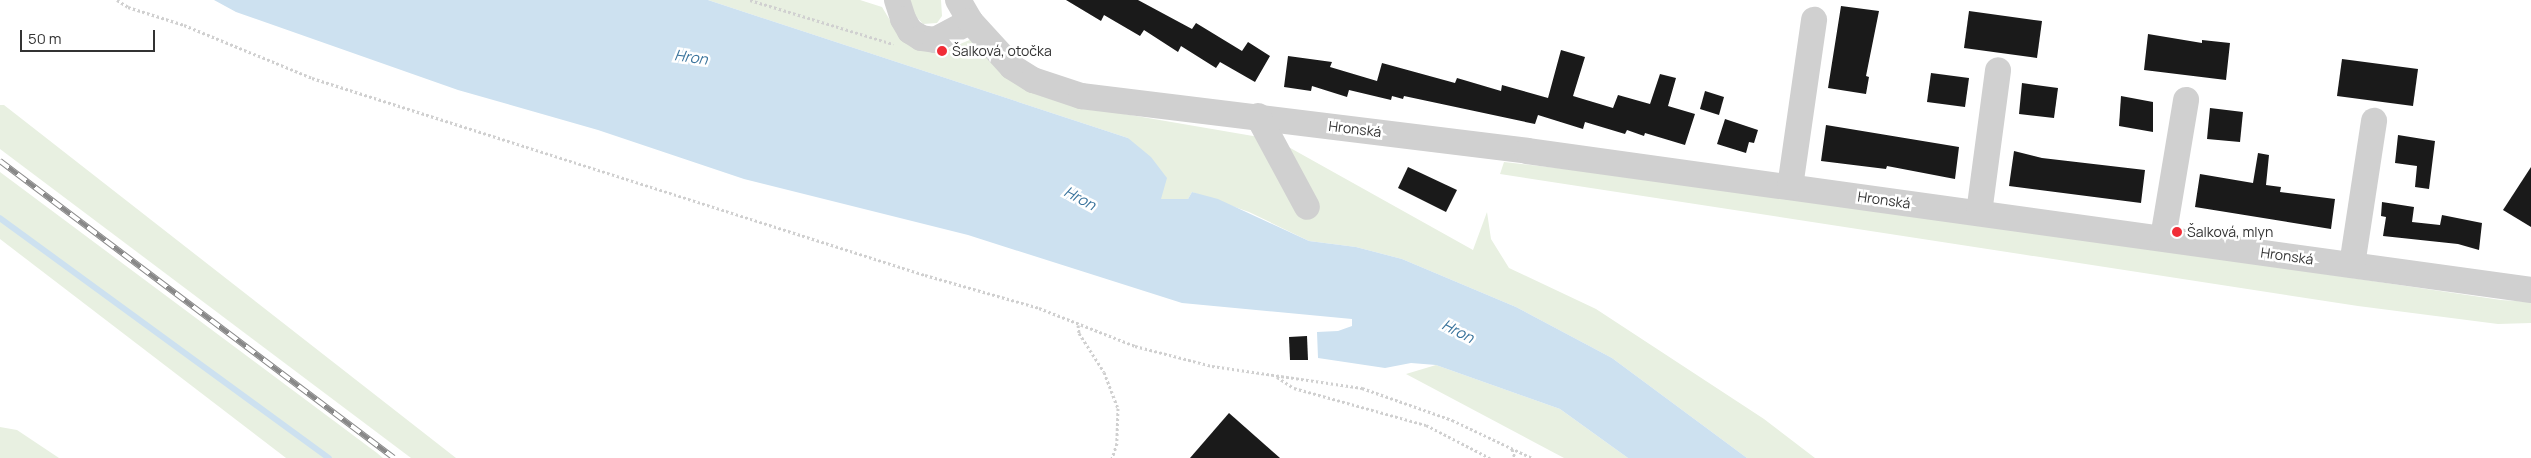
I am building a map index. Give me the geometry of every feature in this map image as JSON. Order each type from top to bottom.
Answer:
[{"type":"street","points":[[898,0],[910,30],[935,40],[964,10]]},
{"type":"street","name":"Hronská","points":[[964,10],[1012,67],[1055,88],[1109,101],[1258,116],[1790,186],[2531,290]]},
{"type":"street","points":[[1790,186],[1814,20]]},
{"type":"street","points":[[1979,213],[1998,70]]},
{"type":"street","points":[[2162,238],[2186,100]]},
{"type":"street","points":[[1258,116],[1307,207]]},
{"type":"street","points":[[2352,265],[2374,121]]},
{"type":"path","points":[[117,0],[128,7],[200,32],[312,78],[925,276],[1039,308],[1134,346],[1212,366],[1362,388],[1452,420],[1532,458]]},
{"type":"path","points":[[750,0],[888,44],[904,44],[910,30]]},
{"type":"path","points":[[1078,325],[1079,333],[1104,372],[1118,408],[1117,443],[1112,458]]},
{"type":"path","points":[[1277,377],[1294,388],[1426,425],[1490,458]]},
{"type":"path","points":[[1512,449],[1515,458]]},
{"type":"green space","points":[[708,0],[860,0],[882,7],[900,37],[925,51],[948,49],[972,39],[1072,105],[1276,140],[1473,250],[1487,212],[1491,239],[1509,268],[1596,309],[1764,419],[1815,458],[1747,458],[1612,358],[1516,307],[1402,259],[1356,247],[1309,241],[1249,212],[1192,192],[1188,199],[1161,199],[1128,138]]},
{"type":"green space","points":[[907,0],[941,0],[942,16],[937,23],[923,24],[913,13]]},
{"type":"green space","points":[[0,105],[4,105],[456,458],[411,458],[0,149]]},
{"type":"green space","points":[[1504,162],[1777,193],[2501,300],[2531,302],[2531,323],[2498,324],[2358,306],[1500,174]]},
{"type":"green space","points":[[0,172],[383,458],[286,458],[0,239]]},
{"type":"green space","points":[[1436,365],[1560,409],[1628,458],[1564,458],[1406,374]]},
{"type":"green space","points":[[0,427],[17,430],[59,458],[0,458]]},
{"type":"water","name":"Hron","points":[[214,0],[708,0],[1128,138],[1151,157],[1167,178],[1161,199],[1188,199],[1192,192],[1218,199],[1309,241],[1356,247],[1402,259],[1516,307],[1612,358],[1747,458],[1628,458],[1560,409],[1436,365],[1411,363],[1385,368],[1318,358],[1317,332],[1338,331],[1352,326],[1352,319],[1182,303],[968,235],[744,179],[598,130],[458,90],[236,12]]},
{"type":"building","points":[[1066,0],[1138,0],[1192,29],[1196,23],[1242,51],[1248,42],[1270,56],[1255,82],[1220,62],[1216,68],[1181,46],[1178,52],[1144,30],[1140,36],[1104,15],[1101,21]]},
{"type":"building","points":[[1841,6],[1879,11],[1866,76],[1869,77],[1866,94],[1828,88]]},
{"type":"building","points":[[1969,11],[2042,21],[2037,58],[1964,48]]},
{"type":"building","points":[[2148,34],[2202,43],[2202,40],[2230,43],[2226,80],[2144,70]]},
{"type":"building","points":[[1561,50],[1585,57],[1573,96],[1613,108],[1618,95],[1650,104],[1660,74],[1676,78],[1668,106],[1695,114],[1685,145],[1645,133],[1644,136],[1627,130],[1625,134],[1585,122],[1583,129],[1538,115],[1535,124],[1404,96],[1403,99],[1392,96],[1391,100],[1349,90],[1347,97],[1312,86],[1311,91],[1284,87],[1288,56],[1332,62],[1330,67],[1377,81],[1382,63],[1455,83],[1457,78],[1501,91],[1502,85],[1548,98]]},
{"type":"building","points":[[2342,59],[2418,69],[2413,106],[2337,96]]},
{"type":"building","points":[[1931,73],[1969,78],[1965,107],[1927,102]]},
{"type":"building","points":[[2022,83],[2058,88],[2054,118],[2019,114]]},
{"type":"building","points":[[1705,91],[1724,97],[1719,115],[1700,109]]},
{"type":"building","points":[[2121,96],[2153,102],[2153,132],[2119,126]]},
{"type":"building","points":[[2210,108],[2243,112],[2240,142],[2207,139]]},
{"type":"building","points":[[1725,119],[1758,130],[1754,143],[1749,142],[1746,153],[1717,144]]},
{"type":"building","points":[[1826,125],[1959,147],[1955,179],[1887,166],[1886,169],[1821,161]]},
{"type":"building","points":[[2398,135],[2435,141],[2429,189],[2415,187],[2417,166],[2395,163]]},
{"type":"building","points":[[2014,151],[2042,158],[2145,170],[2141,203],[2009,186]]},
{"type":"building","points":[[2258,153],[2269,155],[2266,185],[2281,187],[2280,192],[2335,199],[2331,229],[2195,207],[2200,174],[2253,183]]},
{"type":"building","points":[[1408,167],[1457,190],[1446,212],[1398,188]]},
{"type":"building","points":[[2531,167],[2531,227],[2503,210]]},
{"type":"building","points":[[2382,202],[2414,207],[2412,222],[2440,225],[2442,215],[2482,223],[2479,250],[2458,244],[2383,236],[2386,217],[2381,216]]},
{"type":"building","points":[[1307,336],[1308,360],[1290,360],[1289,337]]},
{"type":"building","points":[[1229,413],[1280,458],[1190,458]]},
{"type":"waterway","points":[[0,218],[329,458]]},
{"type":"railway","points":[[0,161],[394,458]]},
{"type":"place","name":"Šalková, otočka","points":[[942,51]]},
{"type":"place","name":"Šalková, mlyn","points":[[2177,232]]}]
